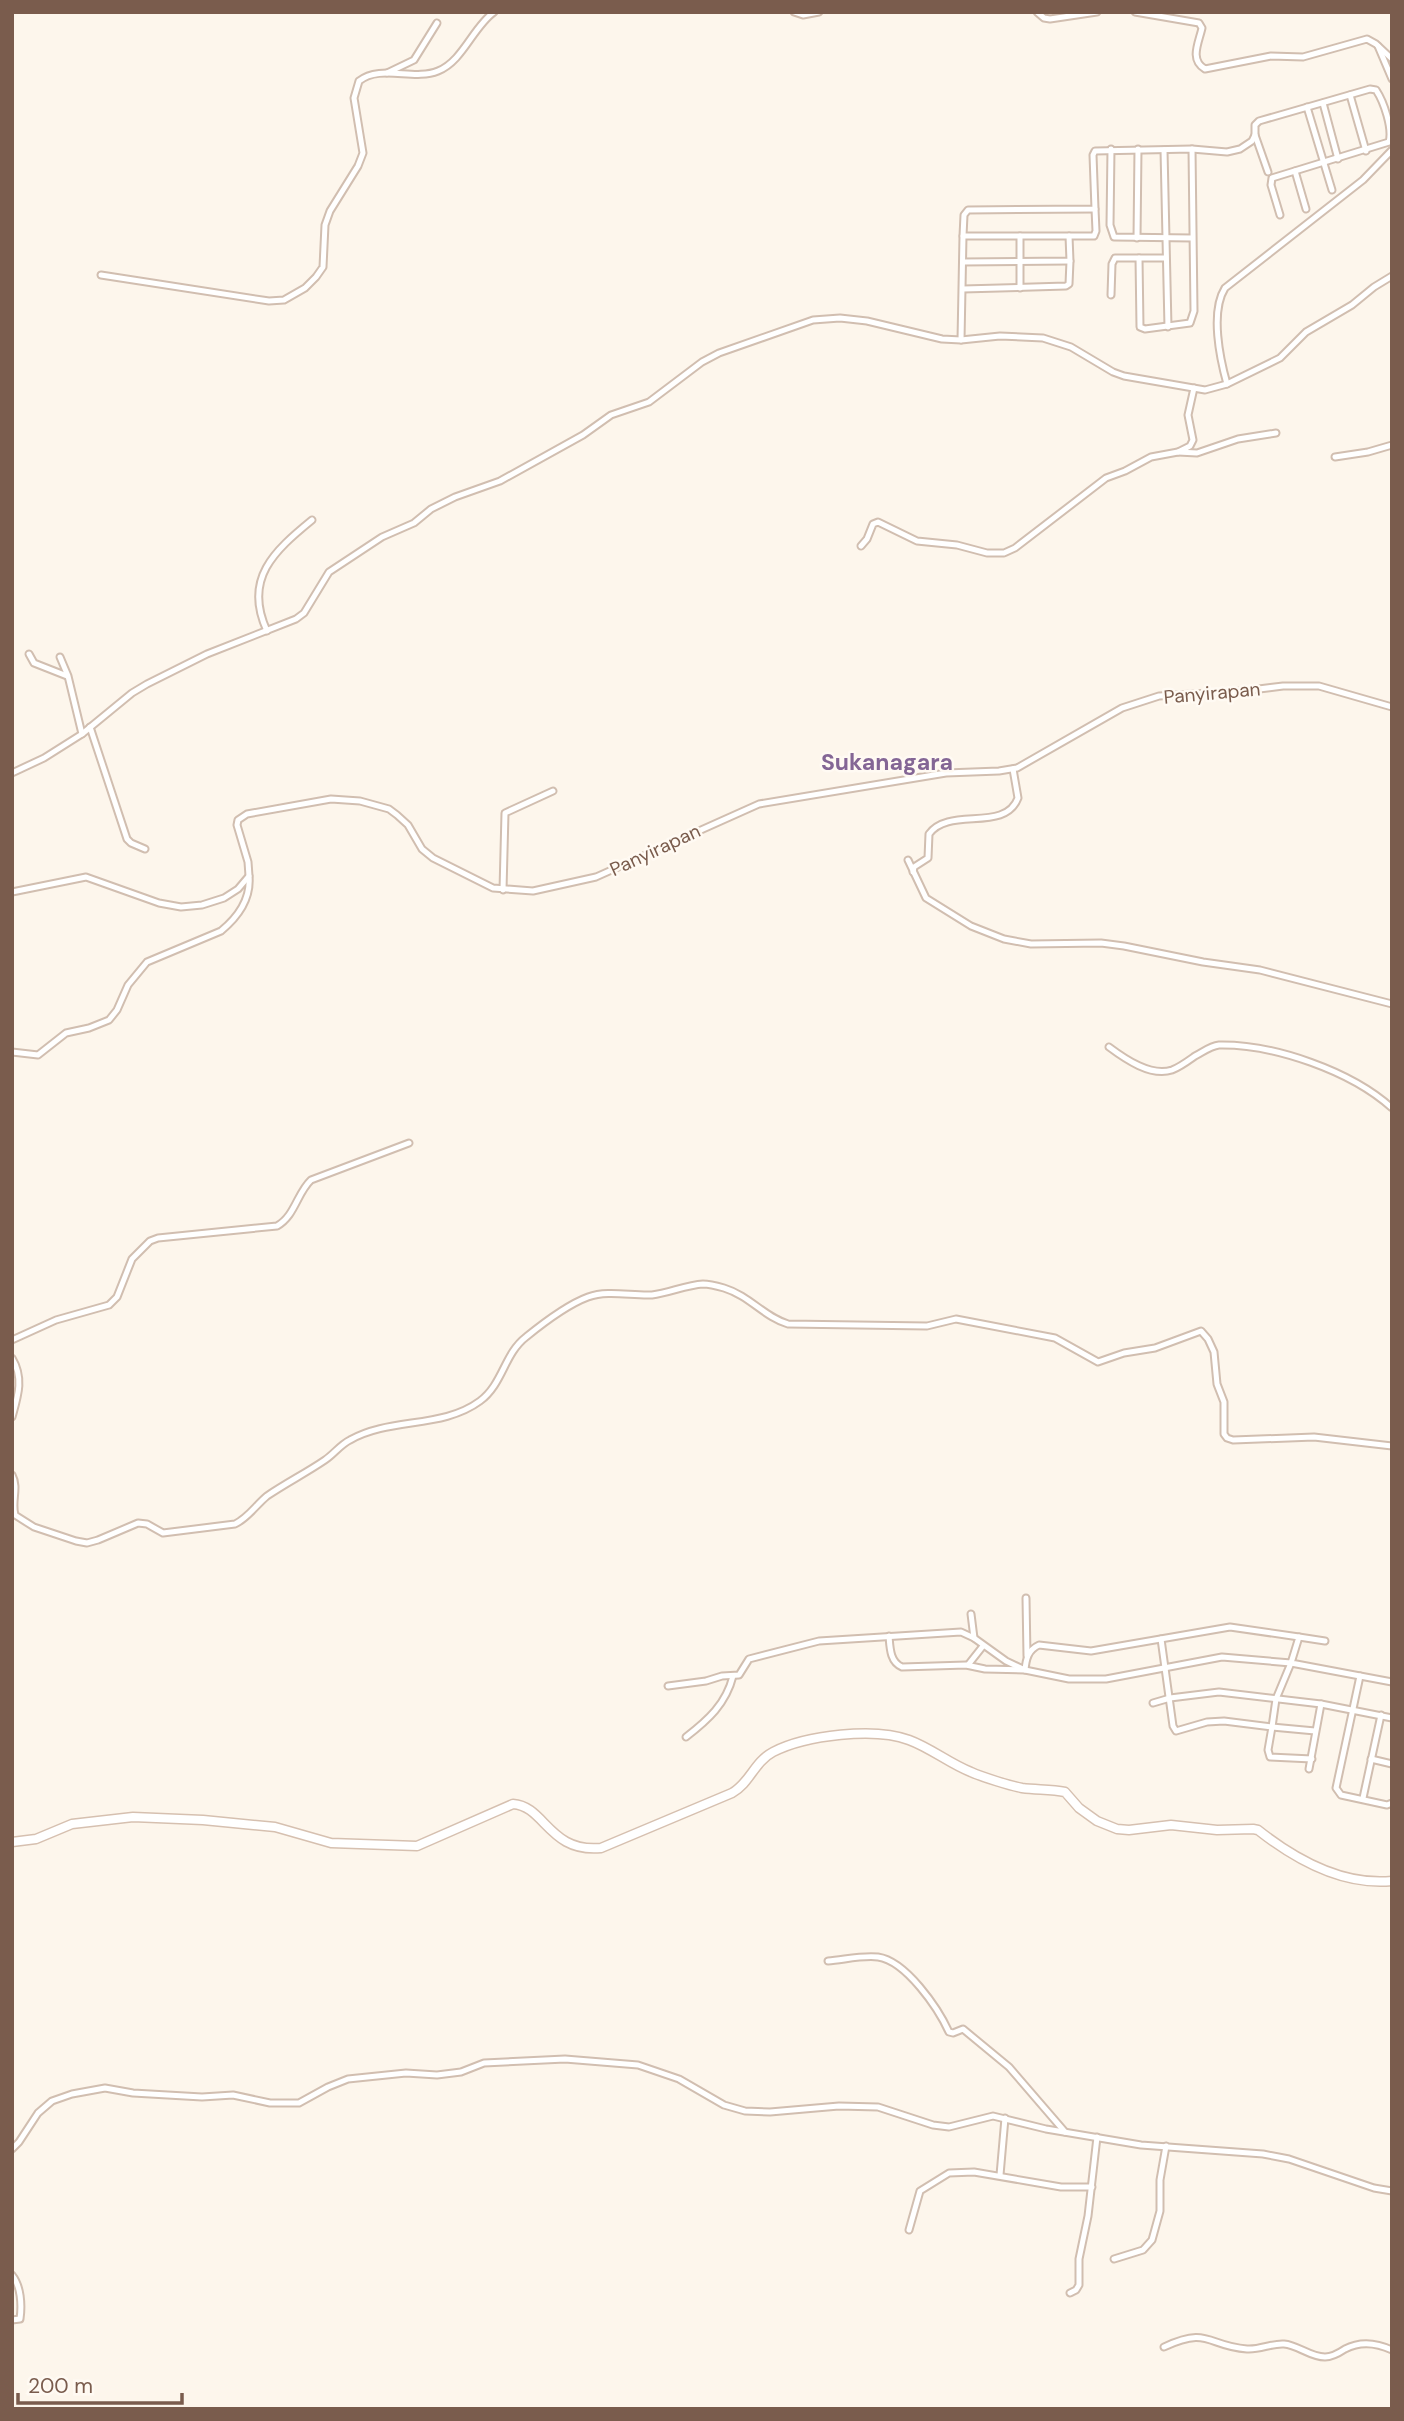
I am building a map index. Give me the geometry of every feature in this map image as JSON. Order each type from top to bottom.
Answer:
[{"type":"street","points":[[101,275],[269,301],[284,300],[305,288],[323,267],[325,225],[330,211],[363,153],[354,98],[355,88],[364,76],[438,71],[451,62],[468,39],[494,12]]},
{"type":"street","points":[[794,12],[803,15],[819,12]]},
{"type":"street","points":[[1037,12],[1050,19],[1097,12]]},
{"type":"street","points":[[1135,12],[1199,23],[1202,28],[1196,61],[1205,69],[1271,56],[1303,57],[1361,39],[1371,40],[1392,59]]},
{"type":"street","points":[[384,74],[414,60],[438,23]]},
{"type":"street","points":[[1378,46],[1392,79]]},
{"type":"street","points":[[1268,172],[1255,135],[1255,125],[1259,121],[1376,90],[1391,139],[1384,145],[1271,180],[1280,215]]},
{"type":"street","points":[[1350,95],[1366,151]]},
{"type":"street","points":[[1323,103],[1338,159]]},
{"type":"street","points":[[1307,107],[1332,190]]},
{"type":"street","points":[[963,236],[1094,236],[1093,152],[1111,149],[1232,151],[1247,145],[1255,135]]},
{"type":"street","points":[[1111,149],[1111,230],[1114,237],[1192,238]]},
{"type":"street","points":[[1137,238],[1138,149]]},
{"type":"street","points":[[1139,258],[1140,327],[1145,329],[1187,324],[1192,319],[1192,149]]},
{"type":"street","points":[[1164,150],[1167,327]]},
{"type":"street","points":[[1227,384],[1218,337],[1219,301],[1225,288],[1363,180],[1392,150]]},
{"type":"street","points":[[1295,171],[1306,209]]},
{"type":"street","points":[[961,340],[964,215],[968,210],[1095,209]]},
{"type":"street","points":[[1020,236],[1020,288]]},
{"type":"street","points":[[963,289],[1068,286],[1069,236]]},
{"type":"street","points":[[1111,295],[1113,260],[1165,258]]},
{"type":"street","points":[[963,262],[1070,261]]},
{"type":"street","points":[[12,773],[82,734],[147,684],[207,654],[296,619],[304,613],[330,572],[370,545],[414,523],[440,505],[500,481],[583,435],[611,415],[649,402],[702,362],[719,353],[796,325],[828,317],[867,321],[924,336],[961,340],[1043,338],[1071,347],[1124,376],[1211,390],[1280,358],[1306,332],[1352,306],[1392,276]]},
{"type":"street","points":[[1178,452],[1192,443],[1188,415],[1194,388]]},
{"type":"street","points":[[861,546],[873,524],[878,522],[917,541],[957,545],[986,554],[1004,553],[1019,545],[1106,478],[1151,457],[1178,452],[1197,453],[1238,439],[1276,433]]},
{"type":"street","points":[[1335,457],[1368,453],[1392,445]]},
{"type":"street","points":[[267,631],[258,596],[261,574],[285,545],[312,520]]},
{"type":"street","points":[[29,654],[34,663],[68,676]]},
{"type":"street","points":[[60,657],[68,676],[82,734]]},
{"type":"street","name":"Panyirapan","points":[[248,876],[248,862],[237,825],[240,817],[288,806],[341,799],[389,809],[408,825],[422,849],[433,858],[493,888],[540,890],[596,877],[758,804],[946,773],[1013,769],[1122,708],[1159,696],[1283,686],[1319,686],[1392,707]]},
{"type":"street","points":[[90,727],[127,839],[145,849]]},
{"type":"street","points":[[913,872],[914,867],[928,858],[929,834],[936,827],[1012,810],[1018,798],[1013,769]]},
{"type":"street","points":[[503,890],[505,813],[553,791]]},
{"type":"street","points":[[908,860],[926,898],[971,926],[1004,939],[1031,944],[1101,943],[1124,946],[1259,970],[1392,1004]]},
{"type":"street","points":[[12,892],[86,877],[159,904],[181,907],[202,905],[224,898],[238,889],[248,876]]},
{"type":"street","points":[[12,1052],[38,1055],[66,1033],[109,1020],[132,979],[147,962],[221,931],[231,922],[248,892],[248,876]]},
{"type":"street","points":[[1109,1047],[1124,1058],[1160,1072],[1171,1070],[1218,1045],[1265,1049],[1303,1060],[1349,1079],[1370,1090],[1392,1108]]},
{"type":"street","points":[[12,1340],[56,1320],[109,1305],[117,1297],[132,1259],[150,1241],[169,1236],[277,1226],[292,1210],[311,1180],[409,1143]]},
{"type":"street","points":[[12,1475],[15,1481],[15,1515],[34,1527],[76,1541],[99,1540],[138,1523],[147,1524],[163,1533],[235,1524],[265,1498],[327,1458],[349,1440],[396,1424],[423,1422],[459,1413],[475,1404],[491,1391],[498,1381],[513,1348],[586,1298],[604,1294],[650,1295],[703,1284],[723,1288],[753,1301],[768,1315],[788,1324],[927,1326],[956,1319],[1055,1338],[1098,1362],[1124,1353],[1155,1348],[1201,1331],[1214,1352],[1217,1384],[1224,1402],[1224,1434],[1227,1438],[1314,1437],[1392,1446]]},
{"type":"street","points":[[12,1358],[20,1374],[12,1417]]},
{"type":"street","points":[[1024,1670],[1027,1656],[1026,1598]]},
{"type":"street","points":[[971,1614],[974,1638]]},
{"type":"street","points":[[1027,1656],[1039,1644],[1091,1651],[1230,1627],[1325,1641]]},
{"type":"street","points":[[668,1686],[733,1676],[741,1673],[748,1659],[819,1641],[961,1632],[1024,1670]]},
{"type":"street","points":[[889,1636],[893,1657],[902,1667],[966,1665],[985,1670],[1024,1670],[1088,1681],[1222,1657],[1291,1663],[1392,1682]]},
{"type":"street","points":[[1299,1637],[1276,1699],[1268,1751],[1270,1757],[1312,1759]]},
{"type":"street","points":[[1161,1639],[1176,1731],[1208,1722],[1224,1721],[1315,1731]]},
{"type":"street","points":[[966,1665],[973,1662],[984,1646]]},
{"type":"street","points":[[686,1737],[714,1714],[724,1700],[733,1676]]},
{"type":"street","points":[[1360,1676],[1336,1788],[1341,1795],[1387,1805],[1392,1803]]},
{"type":"street","points":[[1153,1703],[1170,1698],[1219,1692],[1321,1704],[1392,1718]]},
{"type":"street","points":[[1310,1769],[1321,1704]]},
{"type":"street","points":[[1363,1798],[1381,1716]]},
{"type":"street","points":[[12,1842],[36,1839],[72,1824],[133,1817],[203,1819],[264,1826],[331,1843],[417,1846],[513,1804],[527,1808],[551,1832],[577,1848],[601,1848],[733,1793],[743,1786],[762,1759],[775,1751],[808,1741],[853,1733],[890,1734],[911,1741],[970,1772],[1020,1788],[1065,1792],[1079,1808],[1111,1828],[1129,1830],[1179,1825],[1253,1829],[1298,1858],[1332,1873],[1359,1881],[1392,1881]]},
{"type":"street","points":[[1371,1759],[1392,1764]]},
{"type":"street","points":[[828,1961],[879,1957],[898,1967],[939,2011],[949,2032],[953,2034],[964,2030],[1009,2067],[1065,2132]]},
{"type":"street","points":[[12,2149],[38,2113],[52,2101],[105,2088],[133,2093],[202,2097],[233,2095],[270,2103],[299,2104],[348,2079],[406,2073],[437,2075],[484,2063],[565,2059],[638,2065],[679,2078],[724,2105],[745,2111],[770,2112],[839,2106],[878,2107],[933,2125],[949,2127],[983,2118],[1005,2118],[1141,2145],[1263,2154],[1289,2159],[1374,2188],[1392,2190]]},
{"type":"street","points":[[1000,2175],[1005,2118]]},
{"type":"street","points":[[1070,2293],[1079,2285],[1079,2259],[1088,2216],[1097,2137]]},
{"type":"street","points":[[1114,2259],[1143,2250],[1152,2240],[1160,2211],[1160,2180],[1166,2146]]},
{"type":"street","points":[[909,2230],[920,2191],[949,2173],[974,2172],[1062,2187],[1092,2187]]},
{"type":"street","points":[[12,2275],[19,2287],[21,2310],[20,2319],[12,2320]]},
{"type":"street","points":[[1164,2347],[1191,2336],[1200,2336],[1242,2348],[1284,2344],[1306,2353],[1327,2357],[1362,2343],[1392,2350]]},
{"type":"district","name":"Sukanagara","points":[[887,762]]}]
